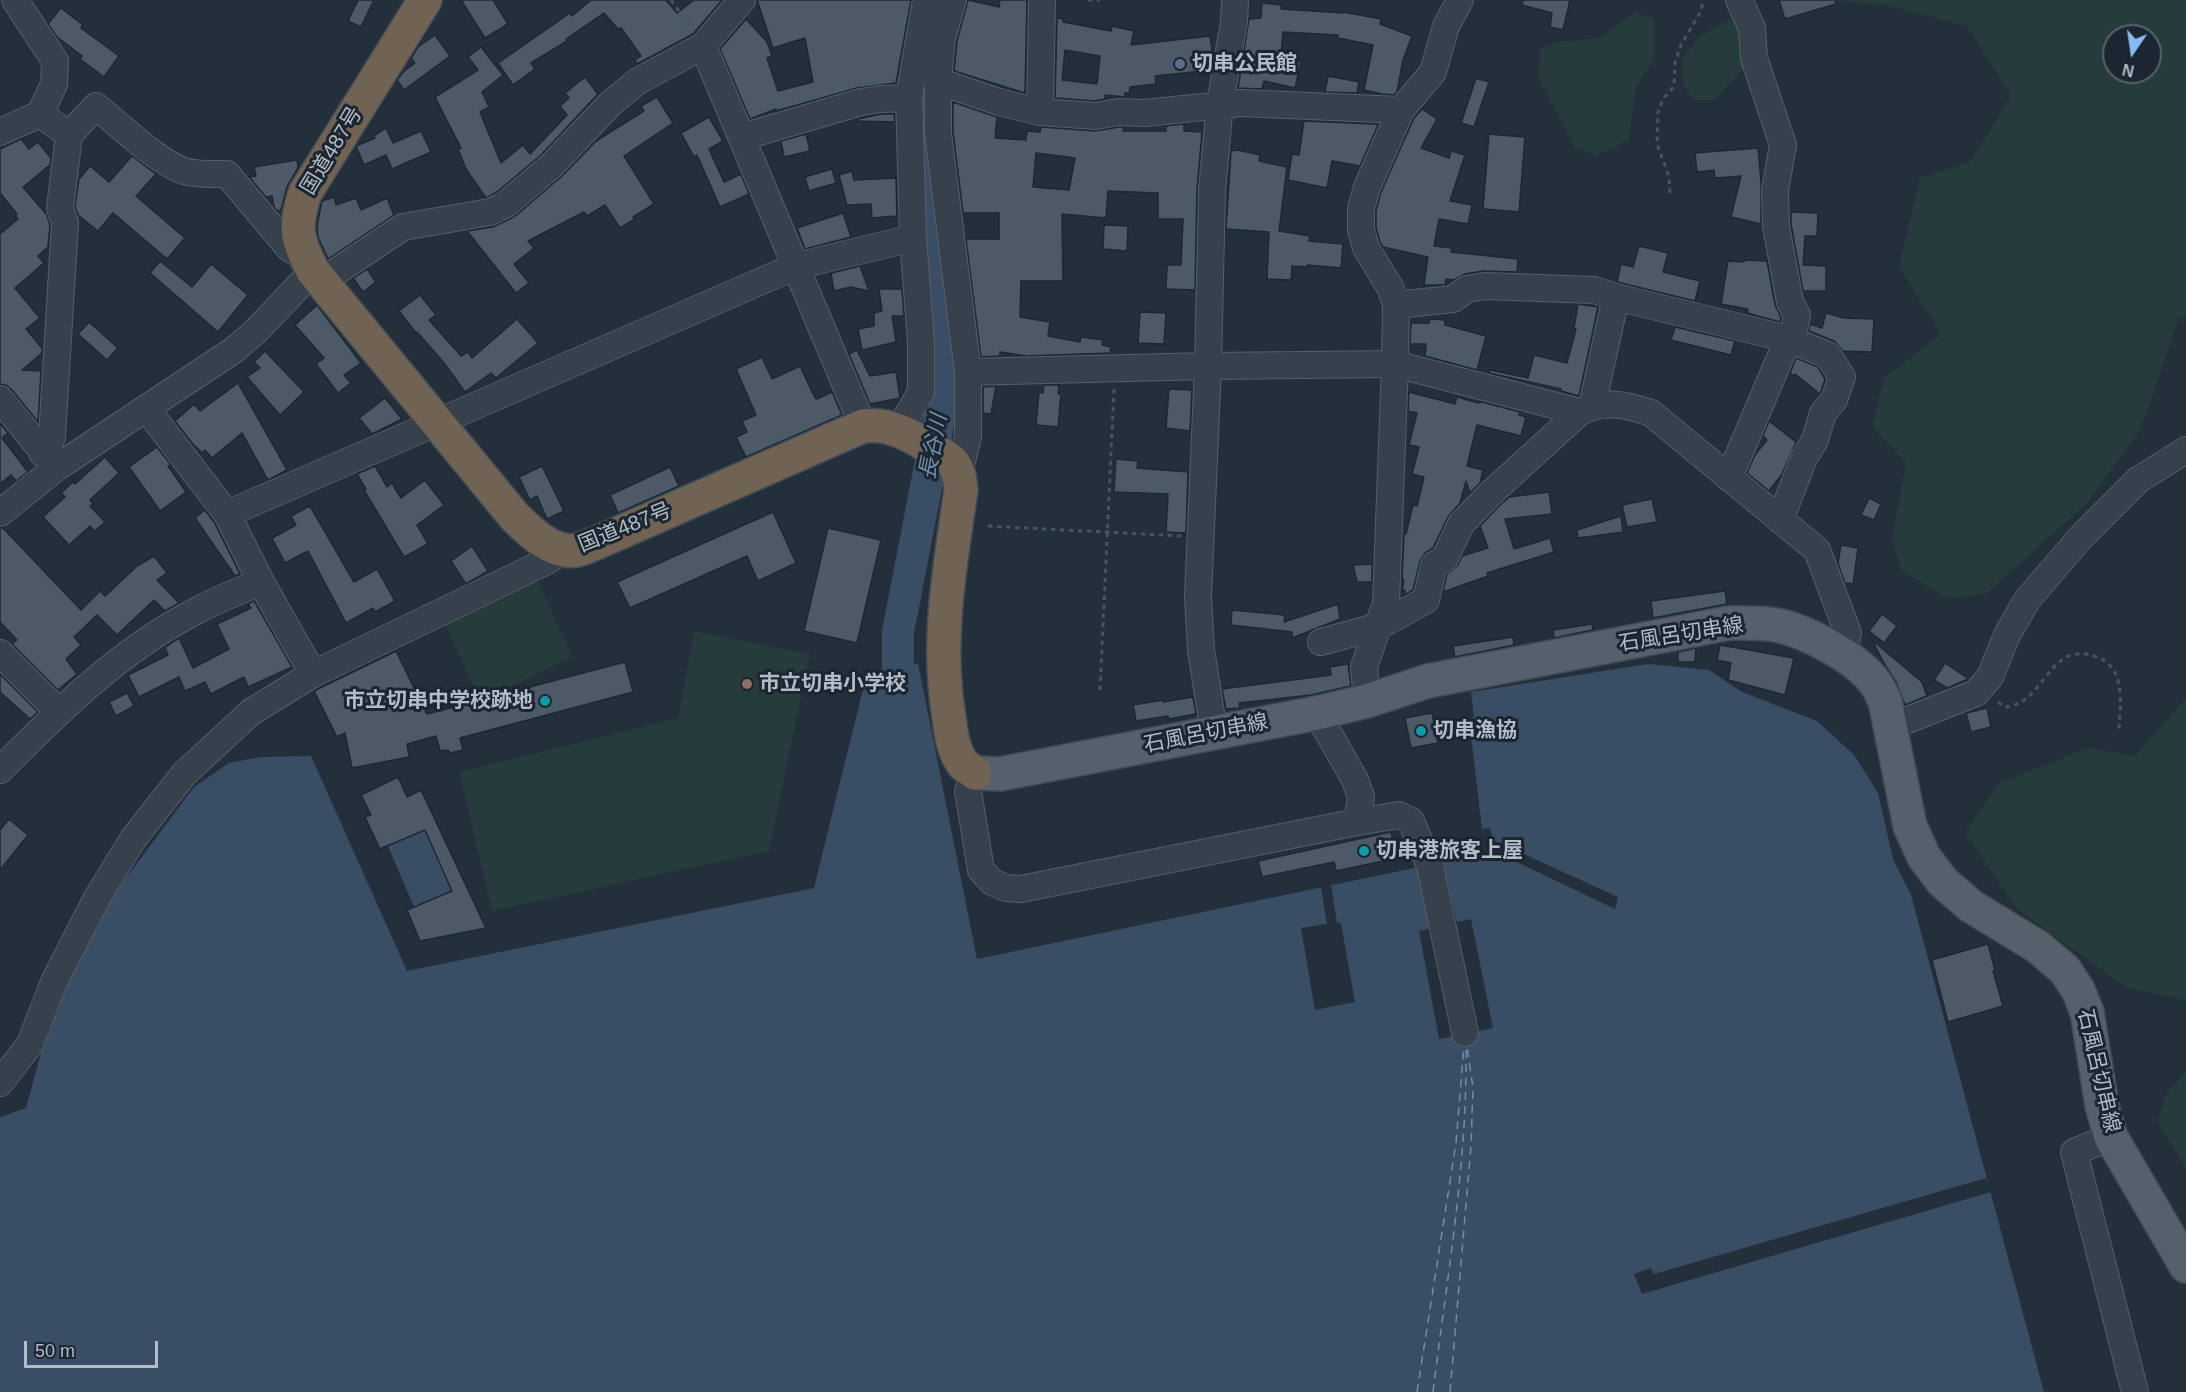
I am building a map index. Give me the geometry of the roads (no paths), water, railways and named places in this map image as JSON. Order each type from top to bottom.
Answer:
[{"type":"highway","name":"国道487号","points":[[425,0],[305,193],[297,217],[297,233],[313,269],[514,516],[536,537],[564,550],[577,550],[862,426],[878,425],[906,433],[956,468]]},
{"type":"highway","points":[[956,468],[961,490],[945,600],[943,646],[945,694],[956,752],[965,765],[975,773]]},
{"type":"main road","name":"石風呂切串線","points":[[975,773],[1000,774],[1317,713],[1367,701],[1428,681],[1729,623],[1751,622],[1777,625],[1801,633],[1844,655],[1876,684],[1885,701],[1910,826],[1924,856],[1943,882],[1971,906],[2038,947],[2065,970],[2078,990],[2087,1012],[2102,1106],[2111,1137],[2186,1266]]},
{"type":"street","points":[[0,132],[40,114],[54,84],[55,61],[15,0]]},
{"type":"street","points":[[0,513],[49,460],[146,408],[234,350],[256,331],[313,269],[404,227],[490,212],[505,205],[551,166],[610,104],[638,81],[703,45],[742,0]]},
{"type":"street","points":[[906,433],[921,392],[921,343],[913,238],[909,98],[926,0]]},
{"type":"street","points":[[953,0],[942,38],[938,81],[938,134],[968,372],[968,436],[956,468]]},
{"type":"street","points":[[1040,112],[1042,0]]},
{"type":"street","points":[[1214,732],[1201,650],[1198,597],[1208,366],[1212,190],[1220,104],[1234,22],[1235,0]]},
{"type":"street","points":[[1367,701],[1364,667],[1386,603],[1396,305],[1390,289],[1366,248],[1361,230],[1361,209],[1367,187],[1401,110],[1433,72],[1446,26],[1460,0]]},
{"type":"street","points":[[1729,478],[1788,339],[1794,331],[1797,315],[1790,302],[1776,226],[1775,190],[1783,145],[1755,58],[1752,28],[1739,0]]},
{"type":"street","points":[[703,45],[862,426]]},
{"type":"street","points":[[938,81],[999,102],[1040,112],[1096,116],[1118,112],[1145,113],[1241,103],[1401,110]]},
{"type":"street","points":[[742,137],[861,102],[909,98]]},
{"type":"street","points":[[49,460],[48,447],[52,435],[65,224],[60,207],[69,135],[96,106],[164,161],[183,170],[200,174],[227,174],[289,248],[313,269]]},
{"type":"street","points":[[40,114],[69,135]]},
{"type":"street","points":[[227,514],[796,266],[913,238]]},
{"type":"street","points":[[1396,305],[1453,299],[1467,289],[1485,286],[1594,290],[1788,339],[1828,355],[1842,376],[1834,400],[1824,412],[1815,440],[1804,458],[1780,520]]},
{"type":"street","points":[[1322,642],[1379,626],[1426,600],[1434,565],[1445,558],[1461,524],[1491,493],[1586,409],[1616,297]]},
{"type":"street","points":[[968,372],[1395,364],[1586,409],[1611,404],[1630,406],[1651,413],[1817,550],[1848,633],[1844,655]]},
{"type":"street","points":[[0,399],[49,460]]},
{"type":"street","points":[[146,408],[227,514],[261,582],[313,674]]},
{"type":"street","points":[[1890,727],[1976,693],[1990,677],[2007,635],[2034,591],[2081,537],[2138,480],[2186,450]]},
{"type":"street","points":[[0,1083],[30,1044],[54,982],[98,896],[134,839],[184,774],[251,712],[313,674],[547,561],[564,550]]},
{"type":"street","points":[[0,770],[58,711],[123,657],[154,635],[198,609],[261,582]]},
{"type":"street","points":[[0,653],[58,711]]},
{"type":"street","points":[[1317,713],[1355,780],[1361,797],[1357,822]]},
{"type":"street","points":[[975,773],[968,791],[981,870],[992,882],[1006,888],[1021,889],[1399,815],[1411,821],[1430,866],[1465,1033]]},
{"type":"street","points":[[2111,1137],[2074,1152],[2135,1392]]},
{"type":"water","points":[[918,663],[977,959],[1419,867],[1498,853],[1615,909],[1618,897],[1493,840],[1490,828],[1482,829],[1469,719],[1474,718],[1471,692],[1648,664],[1709,670],[1742,692],[1817,721],[1854,755],[1878,793],[1893,859],[1911,895],[2044,1392],[0,1392],[0,1117],[26,1108],[45,1038],[78,961],[111,898],[194,787],[229,763],[261,757],[311,756],[407,971],[814,888],[865,681]]},
{"type":"water","points":[[425,830],[452,891],[414,907],[388,846]]},
{"type":"waterway","name":"長谷川","points":[[898,712],[898,632],[942,404],[945,347],[922,105],[928,49],[939,0]]},
{"type":"place","name":"切串公民館","points":[[1180,64]]},
{"type":"place","name":"市立切串小学校","points":[[747,684]]},
{"type":"place","name":"市立切串中学校跡地","points":[[545,701]]},
{"type":"place","name":"切串漁協","points":[[1421,731]]},
{"type":"place","name":"切串港旅客上屋","points":[[1364,851]]}]
